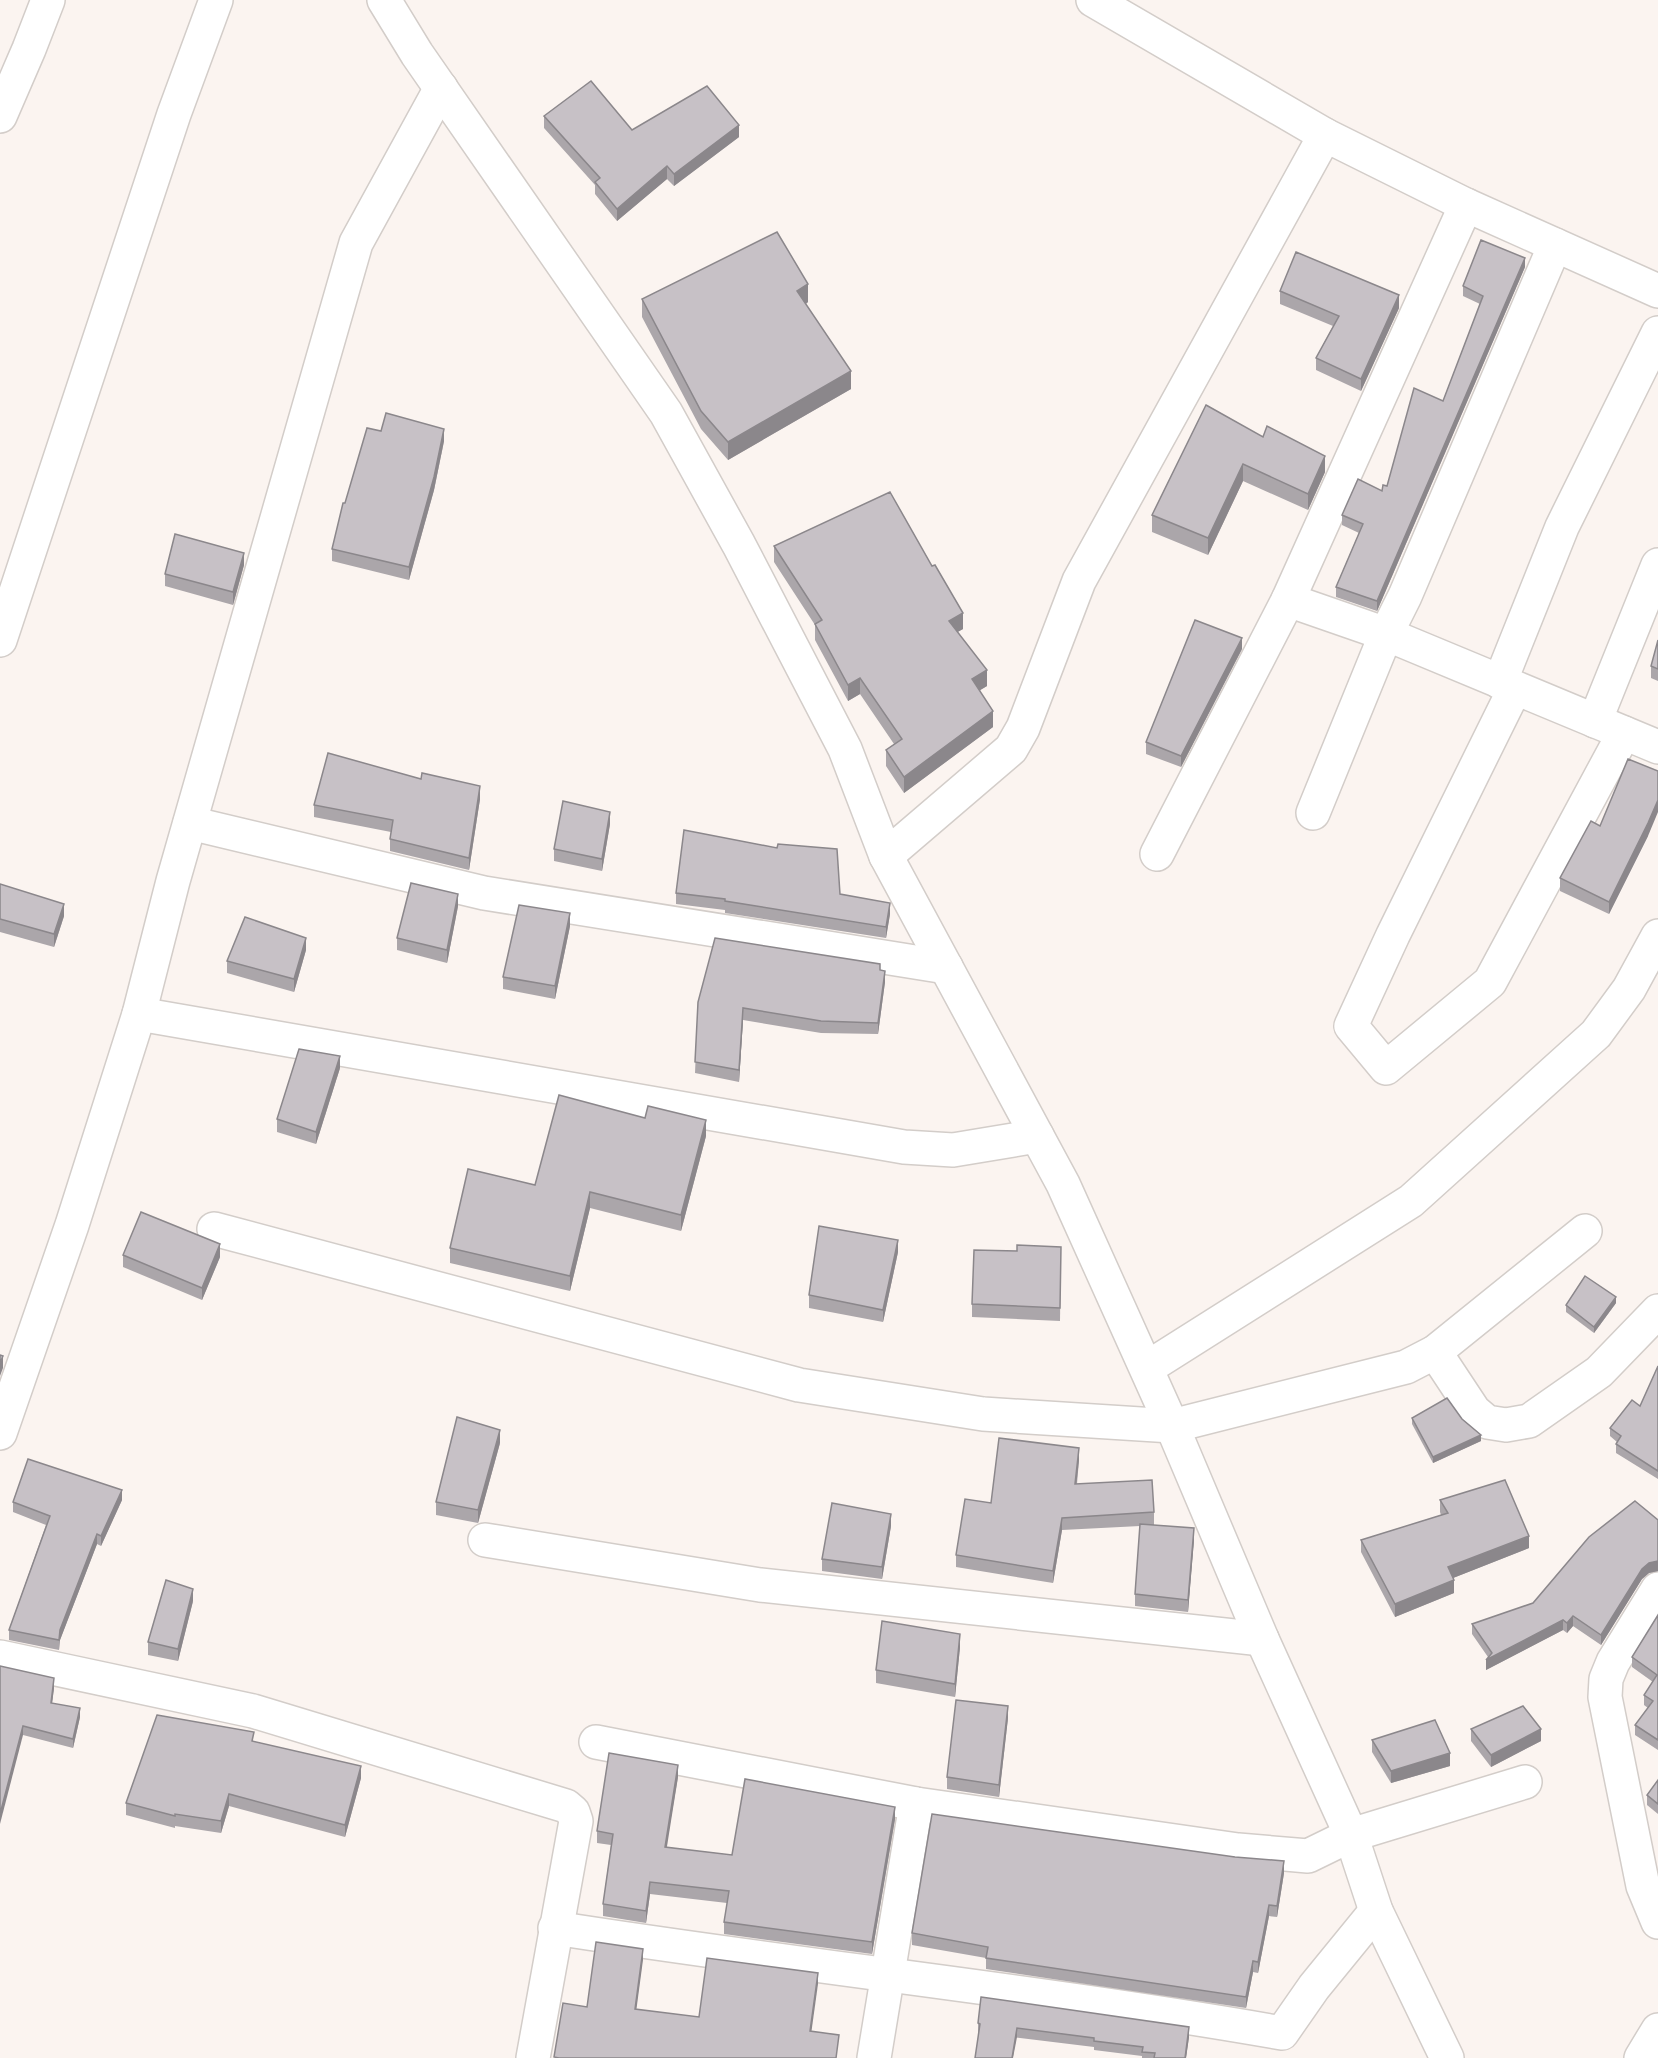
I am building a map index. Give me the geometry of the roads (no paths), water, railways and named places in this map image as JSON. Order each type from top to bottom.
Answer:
[{"type":"street","points":[[0,116],[48,0]]},
{"type":"street","points":[[0,640],[174,114],[216,0]]},
{"type":"street","points":[[384,0],[441,88],[666,413],[739,545],[845,749],[886,856],[1064,1184],[1147,1368],[1262,1639],[1351,1835],[1376,1911],[1447,2058]]},
{"type":"street","points":[[1093,0],[1325,135],[1466,205],[1658,291]]},
{"type":"street","points":[[0,1433],[72,1225],[139,1014],[190,823],[356,243],[441,88]]},
{"type":"street","points":[[886,856],[1011,749],[1023,728],[1079,581],[1325,135]]},
{"type":"street","points":[[1157,854],[1288,600],[1466,205]]},
{"type":"street","points":[[1313,813],[1386,634],[1405,596],[1554,245]]},
{"type":"street","points":[[1658,333],[1562,527],[1508,685],[1351,1026],[1386,1068],[1490,982],[1610,727],[1658,565]]},
{"type":"street","points":[[1288,600],[1386,634],[1658,747]]},
{"type":"street","points":[[190,823],[484,893],[946,967]]},
{"type":"street","points":[[1147,1368],[1411,1201],[1596,1034],[1629,989],[1658,936]]},
{"type":"street","points":[[139,1014],[904,1147],[953,1149],[1037,1136]]},
{"type":"street","points":[[214,1229],[799,1385],[983,1414],[1172,1426],[1406,1367],[1435,1352],[1585,1231]]},
{"type":"street","points":[[1435,1352],[1474,1411],[1487,1422],[1506,1425],[1529,1421],[1599,1372],[1658,1311]]},
{"type":"street","points":[[485,1539],[760,1585],[1262,1639]]},
{"type":"street","points":[[1658,1589],[1613,1662],[1606,1679],[1605,1697],[1643,1886],[1658,1922]]},
{"type":"street","points":[[0,1657],[252,1711],[566,1806],[573,1812],[576,1821],[533,2058]]},
{"type":"street","points":[[596,1742],[916,1804],[1238,1850],[1308,1856],[1351,1835],[1525,1782]]},
{"type":"street","points":[[874,2058],[916,1804]]},
{"type":"street","points":[[555,1928],[704,1951],[888,1974],[1282,2033],[1314,1987],[1376,1911]]},
{"type":"street","points":[[1641,2058],[1658,2030]]}]
